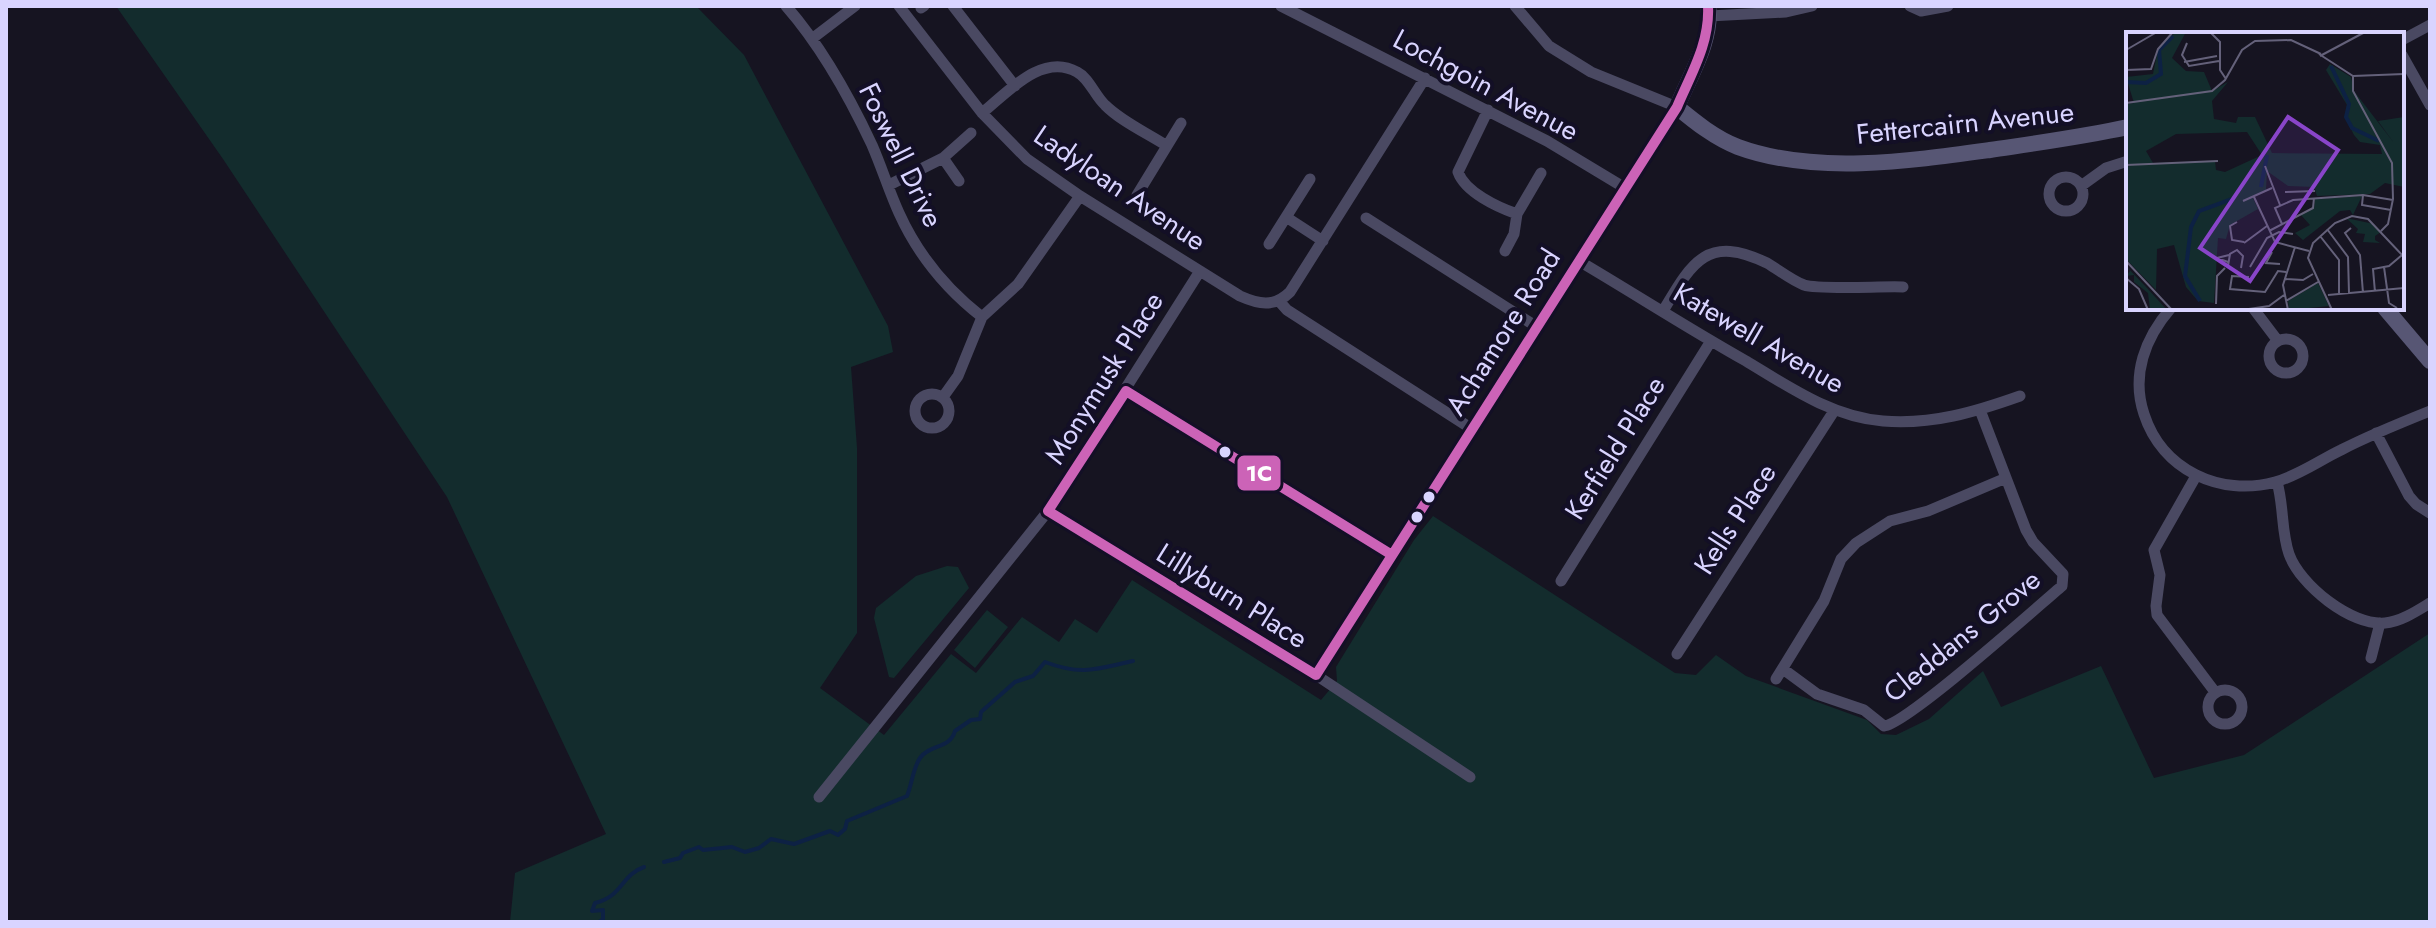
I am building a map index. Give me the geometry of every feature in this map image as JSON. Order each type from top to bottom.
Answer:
[{"type":"street","name":"Foswell Drive","points":[[786,6],[813,38],[855,110],[899,213],[925,259],[950,291],[982,317]]},
{"type":"street","points":[[813,38],[855,6]]},
{"type":"street","name":"Ladyloan Avenue","points":[[899,6],[982,113],[1027,159],[1080,196],[1252,302],[1277,302]]},
{"type":"street","points":[[953,6],[1015,86]]},
{"type":"street","name":"Lochgoin Avenue","points":[[1281,6],[1547,141],[1625,188]]},
{"type":"street","points":[[1515,6],[1549,46],[1591,72],[1677,107]]},
{"type":"street","points":[[1910,6],[1921,11],[1948,6]]},
{"type":"street","points":[[1709,11],[1805,7]]},
{"type":"street","name":"Achamore Road","points":[[1316,675],[1677,107],[1698,60],[1709,11]]},
{"type":"street","points":[[2404,39],[2430,25]]},
{"type":"street","points":[[2404,59],[2430,105]]},
{"type":"street","points":[[982,113],[1032,74],[1050,66],[1060,66],[1078,72],[1111,111],[1167,146]]},
{"type":"street","points":[[1425,78],[1290,292],[1277,302],[1472,429]]},
{"type":"street","name":"Fettercairn Avenue","points":[[1677,107],[1699,126],[1737,147],[1811,164],[1918,160],[2126,127]]},
{"type":"street","points":[[1488,110],[1460,162],[1459,177],[1499,207],[1517,214]]},
{"type":"street","points":[[1137,195],[1181,123]]},
{"type":"street","points":[[889,185],[943,158],[971,133]]},
{"type":"street","points":[[943,158],[959,181]]},
{"type":"street","points":[[2081,186],[2106,168],[2126,162]]},
{"type":"street","points":[[1505,251],[1514,234],[1517,214],[1541,173]]},
{"type":"street","points":[[1269,244],[1310,179]]},
{"type":"street","points":[[943,397],[958,376],[982,317],[1018,284],[1080,196]]},
{"type":"street","points":[[1286,217],[1323,241]]},
{"type":"street","points":[[1366,218],[1537,327]]},
{"type":"street","points":[[1663,311],[1686,271],[1709,253],[1736,251],[1767,263],[1807,286],[1903,287]]},
{"type":"street","name":"Katewell Avenue","points":[[1579,261],[1834,411],[1882,421],[1944,420],[2020,396]]},
{"type":"street","name":"Monymusk Place","points":[[819,797],[1048,511],[1200,271]]},
{"type":"street","points":[[2169,310],[2154,330],[2144,352],[2139,379],[2140,396],[2148,427],[2156,440],[2168,455],[2196,476],[2238,487],[2277,482],[2376,433],[2430,411]]},
{"type":"street","points":[[2255,310],[2278,341]]},
{"type":"street","points":[[2387,310],[2430,361]]},
{"type":"street","name":"Kerfield Place","points":[[1561,581],[1711,341]]},
{"type":"street","points":[[1126,391],[1392,555]]},
{"type":"street","name":"Cleddans Grove","points":[[1980,410],[2026,530],[2063,574],[2062,586],[1922,703],[1891,725],[1884,726],[1864,710],[1827,699],[1779,674],[1824,601],[1841,559],[1856,543],[1890,521],[1928,511],[2006,478]]},
{"type":"street","name":"Kells Place","points":[[1677,654],[1834,411]]},
{"type":"street","points":[[2376,433],[2409,496],[2430,513]]},
{"type":"street","points":[[2196,476],[2154,550],[2160,575],[2156,606],[2160,622],[2215,692]]},
{"type":"street","points":[[2277,482],[2283,502],[2284,536],[2289,556],[2302,579],[2344,611],[2380,623],[2394,621],[2430,603]]},
{"type":"street","name":"Lillyburn Place","points":[[1048,511],[1316,675],[1470,777]]},
{"type":"street","points":[[2371,658],[2380,623]]},
{"type":"green space","points":[[116,6],[696,6],[744,55],[888,326],[893,352],[851,367],[857,448],[857,633],[820,688],[884,735],[951,654],[976,673],[1022,617],[1059,642],[1075,619],[1097,633],[1132,580],[1321,700],[1337,681],[1336,667],[1414,540],[1433,516],[1675,673],[1696,675],[1716,655],[1746,676],[1867,720],[1881,734],[1896,735],[1929,719],[1983,671],[2001,707],[2101,666],[2154,778],[2244,755],[2430,633],[2430,922],[510,922],[515,873],[606,834],[447,497],[223,159]]},
{"type":"green space","points":[[947,566],[958,567],[969,588],[894,678],[889,677],[874,618],[876,608],[916,576]]},
{"type":"green space","points":[[987,610],[1008,627],[975,668],[954,650]]},
{"type":"waterway","points":[[664,862],[680,858],[683,853],[699,847],[703,850],[732,847],[745,852],[759,848],[771,839],[794,844],[830,831],[838,835],[845,829],[847,821],[907,796],[916,766],[924,754],[949,741],[955,731],[971,720],[980,719],[981,712],[1015,682],[1033,676],[1045,662],[1080,670],[1133,661]]},
{"type":"waterway","points":[[599,922],[603,919],[603,910],[592,911],[595,903],[611,896],[630,875],[644,867]]},
{"type":"transit line","name":"1C","points":[[1048,511],[1316,675],[1677,107],[1703,46],[1708,6]]},
{"type":"transit line","name":"1C","points":[[1126,391],[1392,555]]},
{"type":"transit line","name":"1C","points":[[1048,511],[1126,391]]}]
